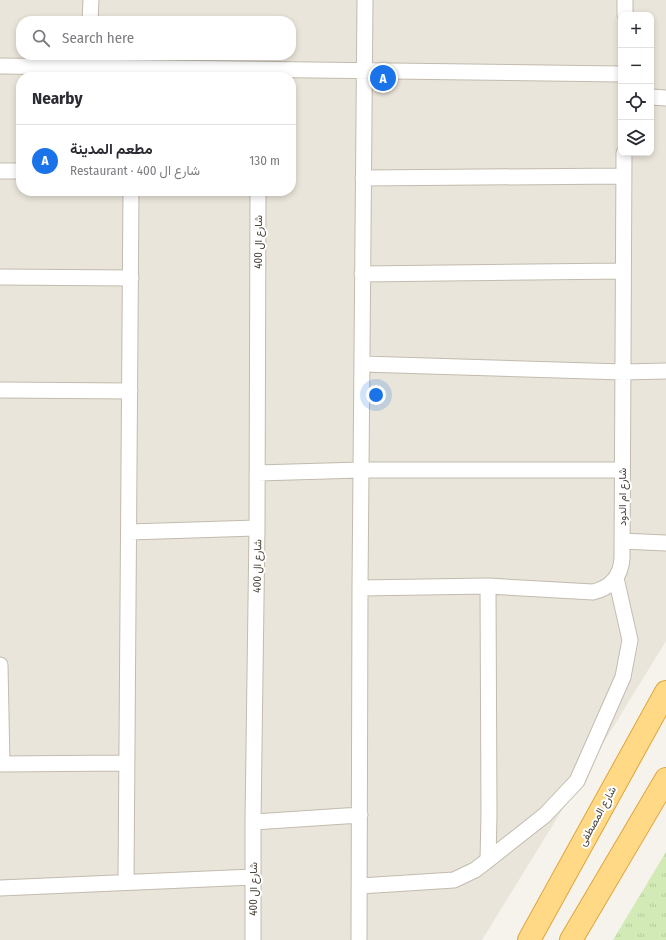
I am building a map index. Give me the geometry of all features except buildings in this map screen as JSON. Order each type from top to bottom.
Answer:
[{"type":"highway","name":"شارع المصطفى","points":[[528,940],[666,692]]},
{"type":"highway","points":[[571,940],[666,779]]},
{"type":"street","points":[[90,16],[91,0]]},
{"type":"street","points":[[359,940],[362,274],[365,0]]},
{"type":"street","points":[[625,0],[625,12]]},
{"type":"street","points":[[0,66],[89,61],[243,72]]},
{"type":"street","points":[[293,72],[364,70],[618,74]]},
{"type":"street","points":[[654,97],[666,98]]},
{"type":"street","name":"شارع ام الدود","points":[[616,578],[621,565],[622,541],[624,156]]},
{"type":"street","points":[[0,171],[16,171]]},
{"type":"street","points":[[363,178],[624,176]]},
{"type":"street","points":[[126,882],[131,196]]},
{"type":"street","name":"شارع ال 400","points":[[253,940],[257,528],[258,196]]},
{"type":"street","points":[[362,274],[623,271]]},
{"type":"street","points":[[0,277],[130,278]]},
{"type":"street","points":[[362,364],[623,372],[666,371]]},
{"type":"street","points":[[0,390],[130,391]]},
{"type":"street","points":[[257,473],[361,470],[622,470]]},
{"type":"street","points":[[129,532],[257,528]]},
{"type":"street","points":[[622,541],[666,543]]},
{"type":"street","points":[[360,588],[488,586],[593,592],[606,588],[616,578]]},
{"type":"street","points":[[360,886],[454,880],[475,870],[545,815],[577,781],[623,678],[630,640],[616,578]]},
{"type":"street","points":[[488,586],[488,860]]},
{"type":"street","points":[[0,665],[1,764],[127,763]]},
{"type":"street","points":[[253,822],[360,816]]},
{"type":"street","points":[[0,888],[253,877]]},
{"type":"shaded area","points":[[0,0],[666,0],[666,641],[482,940],[0,940]]},
{"type":"green space","points":[[666,852],[666,940],[613,940]]},
{"type":"place","name":"مطعم المدينة","points":[[383,78]]}]
